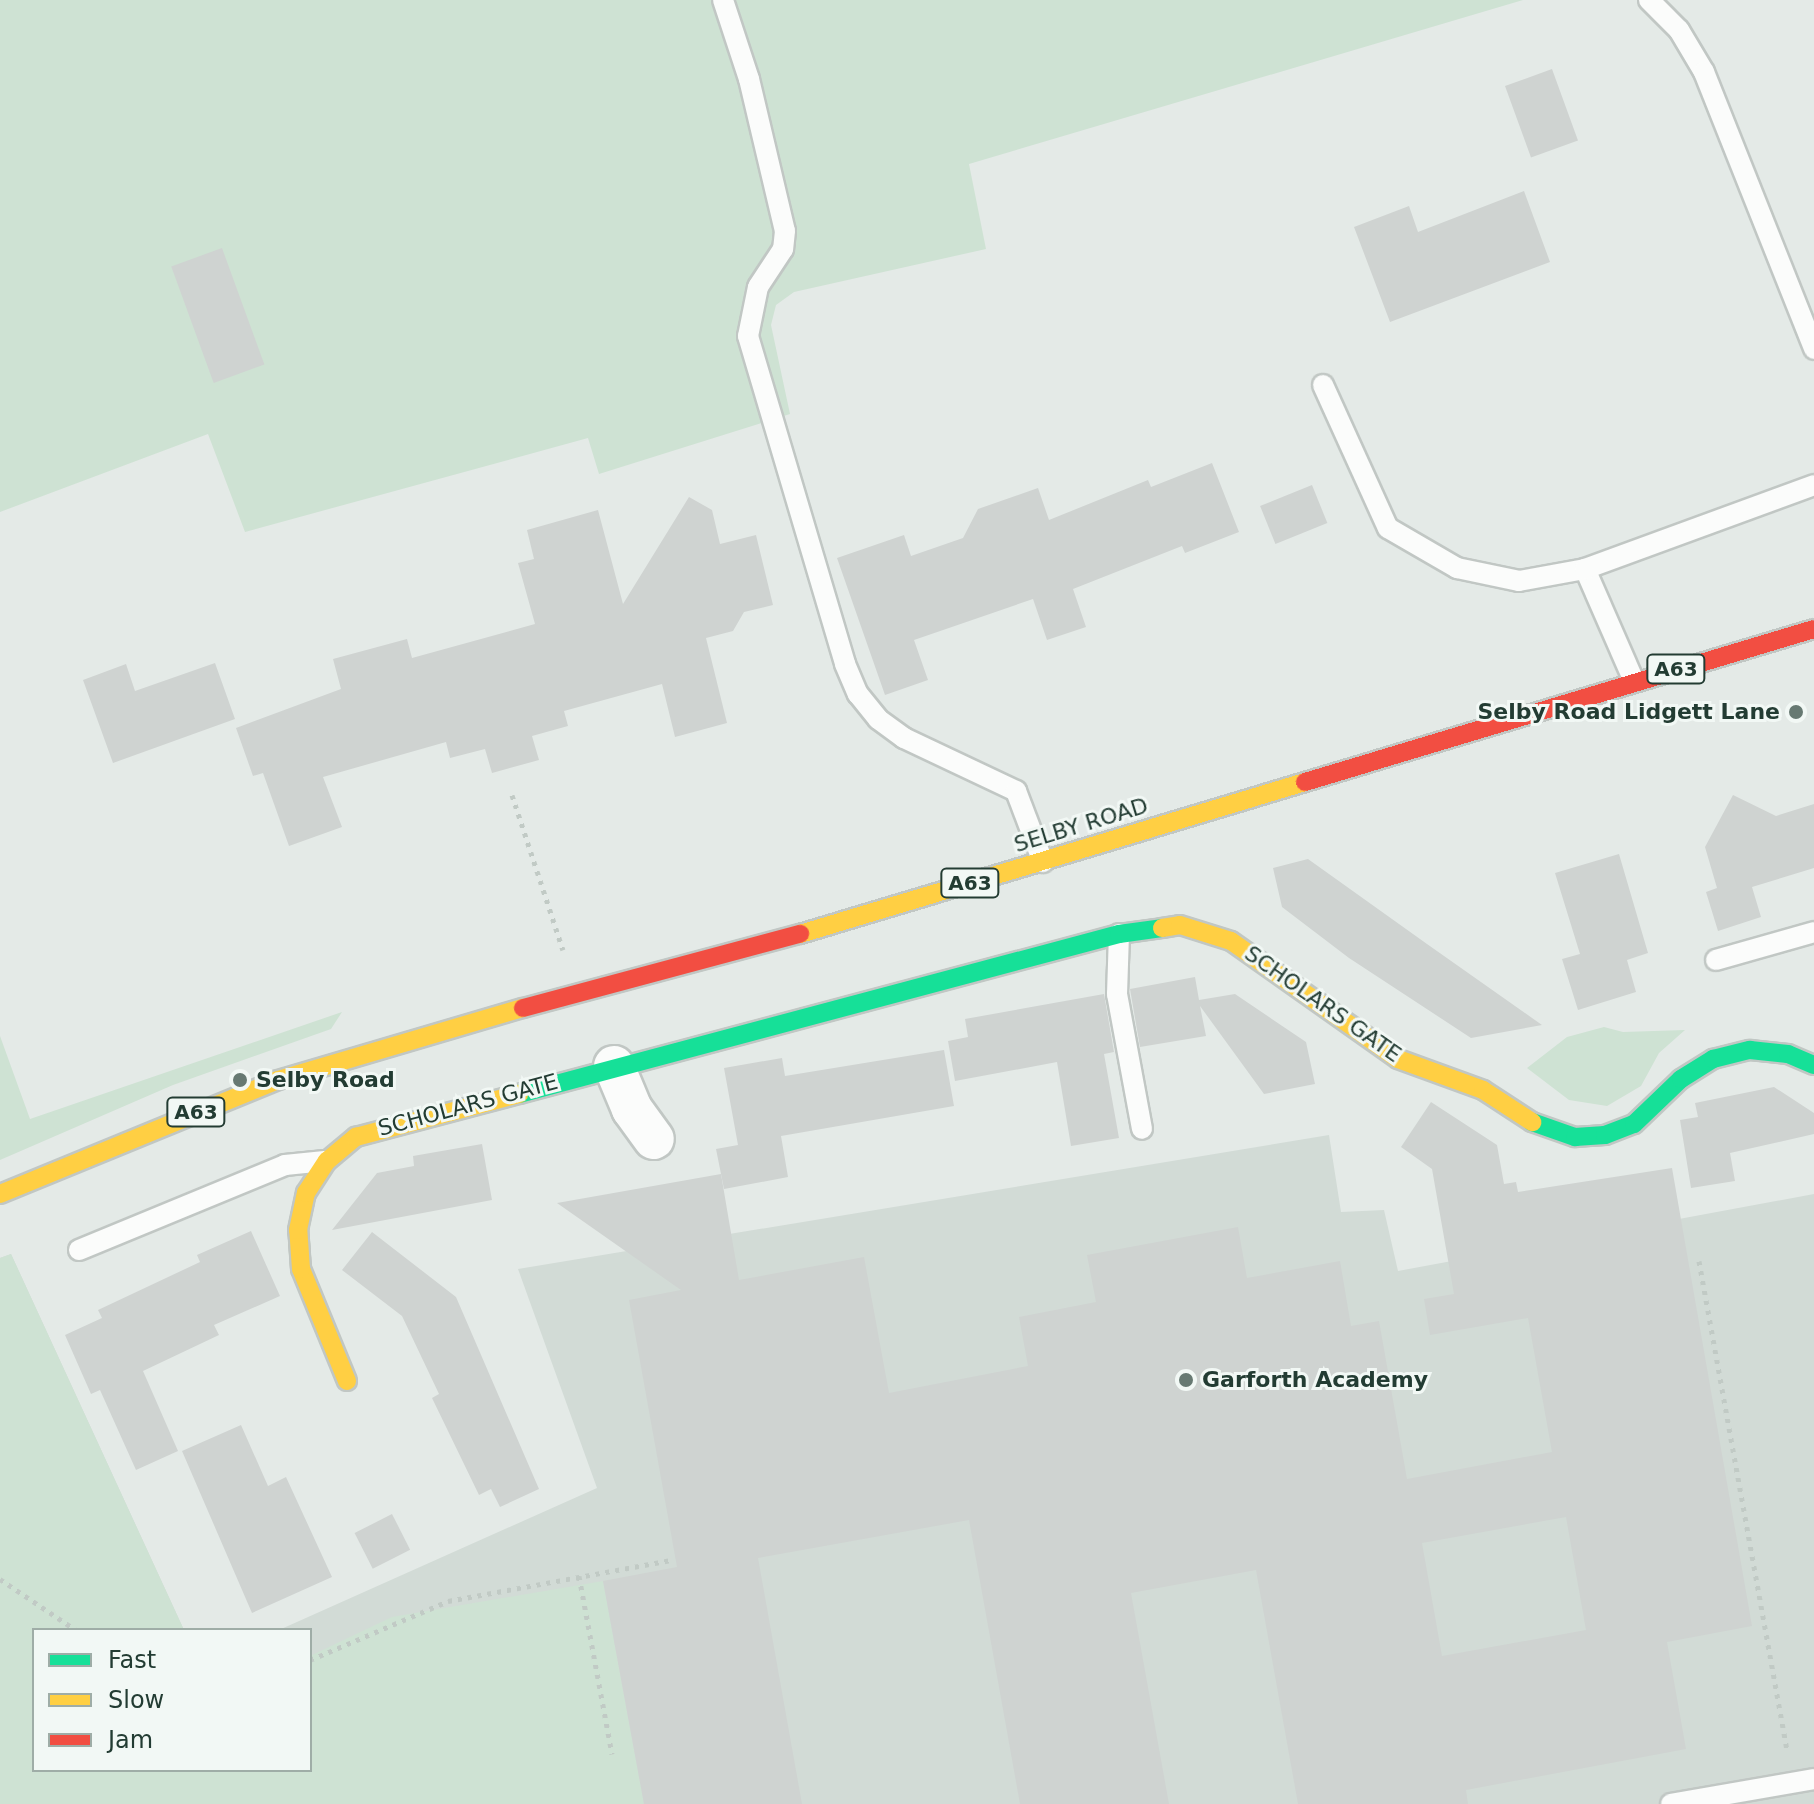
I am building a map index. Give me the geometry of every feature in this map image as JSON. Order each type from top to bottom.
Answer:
[{"type":"main road","name":"SELBY ROAD","points":[[0,1194],[278,1080],[1043,862],[1814,629]]},
{"type":"main road","name":"SCHOLARS GATE","points":[[347,1381],[301,1269],[298,1230],[306,1193],[327,1161],[356,1137],[392,1123],[1119,934],[1180,925],[1231,941],[1398,1059],[1483,1090],[1545,1130],[1575,1137],[1605,1135],[1634,1124],[1681,1079],[1713,1059],[1750,1050],[1788,1054],[1814,1065]]},
{"type":"street","points":[[614,1066],[632,1109],[654,1139]]},
{"type":"lane","points":[[723,0],[749,79],[785,231],[783,249],[753,299],[748,336],[845,664],[858,694],[878,719],[904,738],[1016,791],[1043,862]]},
{"type":"lane","points":[[1649,0],[1679,30],[1704,72],[1814,349]]},
{"type":"lane","points":[[1323,385],[1388,528],[1457,568],[1519,581],[1585,569],[1814,485]]},
{"type":"lane","points":[[1585,569],[1634,681]]},
{"type":"lane","points":[[1716,960],[1814,932]]},
{"type":"lane","points":[[1119,934],[1117,994],[1142,1129]]},
{"type":"lane","points":[[79,1250],[285,1165],[327,1161]]},
{"type":"lane","points":[[1671,1804],[1814,1779]]},
{"type":"path","points":[[512,795],[578,993]]},
{"type":"path","points":[[1699,1261],[1793,1782]]},
{"type":"path","points":[[312,1659],[448,1601],[671,1560]]},
{"type":"path","points":[[579,1576],[612,1754]]},
{"type":"path","points":[[0,1579],[73,1628]]},
{"type":"shaded area","name":"Garforth Academy","points":[[1329,1135],[1341,1212],[1384,1210],[1398,1271],[1814,1194],[1814,1804],[0,1804],[0,1258],[11,1254],[183,1628],[32,1628],[32,1772],[312,1772],[312,1628],[283,1628],[597,1488],[518,1269]]},
{"type":"green space","points":[[0,0],[1523,0],[969,164],[986,249],[794,292],[776,305],[771,325],[790,414],[599,474],[588,438],[245,532],[208,434],[0,512]]},
{"type":"green space","points":[[342,1012],[331,1029],[173,1085],[0,1160],[0,1036],[30,1119]]},
{"type":"green space","points":[[1604,1027],[1623,1032],[1685,1030],[1659,1053],[1641,1086],[1607,1106],[1569,1100],[1527,1068],[1567,1037]]},
{"type":"green space","points":[[11,1254],[183,1628],[32,1628],[32,1772],[312,1772],[312,1655],[392,1617],[603,1581],[644,1804],[0,1804],[0,1258]]},
{"type":"building","points":[[1552,69],[1578,140],[1531,158],[1505,86]]},
{"type":"building","points":[[1524,191],[1550,262],[1390,322],[1354,227],[1409,206],[1418,232]]},
{"type":"building","points":[[222,248],[264,365],[214,383],[171,266]]},
{"type":"building","points":[[1212,463],[1239,532],[1185,553],[1182,546],[1073,589],[1086,627],[1047,640],[1033,599],[914,640],[928,680],[885,695],[837,558],[904,535],[911,556],[963,538],[978,509],[1038,488],[1049,520],[1148,480],[1151,487]]},
{"type":"building","points":[[1312,485],[1327,523],[1275,544],[1260,506]]},
{"type":"building","points":[[689,497],[712,510],[720,544],[756,535],[773,605],[744,612],[733,631],[706,638],[727,723],[675,737],[662,684],[564,711],[568,726],[532,736],[539,760],[492,773],[485,749],[450,758],[446,742],[323,777],[342,827],[289,846],[263,773],[253,776],[236,728],[341,689],[333,659],[407,639],[412,658],[535,624],[518,563],[534,559],[527,530],[598,510],[623,604]]},
{"type":"building","points":[[215,663],[235,719],[113,763],[83,680],[126,664],[135,691]]},
{"type":"building","points":[[1733,795],[1776,816],[1814,804],[1814,868],[1752,887],[1761,917],[1718,931],[1706,892],[1717,888],[1705,847]]},
{"type":"building","points":[[1619,854],[1648,953],[1627,960],[1636,992],[1578,1010],[1562,959],[1580,954],[1555,873]]},
{"type":"building","points":[[1308,859],[1542,1025],[1471,1038],[1349,958],[1282,907],[1273,868]]},
{"type":"building","points":[[1195,977],[1199,1000],[1235,994],[1306,1042],[1315,1084],[1264,1094],[1200,1006],[1206,1036],[1140,1047],[1130,989]]},
{"type":"building","points":[[1104,994],[1114,1052],[1104,1054],[1119,1138],[1071,1146],[1057,1062],[955,1081],[948,1041],[968,1037],[965,1019]]},
{"type":"building","points":[[944,1050],[954,1106],[781,1136],[788,1177],[724,1189],[716,1149],[738,1145],[724,1068],[782,1058],[785,1076]]},
{"type":"building","points":[[1774,1087],[1814,1113],[1814,1134],[1730,1153],[1735,1181],[1691,1188],[1680,1120],[1698,1117],[1695,1103]]},
{"type":"building","points":[[1431,1102],[1497,1145],[1504,1184],[1516,1182],[1518,1192],[1672,1168],[1752,1626],[1667,1642],[1686,1749],[1466,1790],[1468,1804],[1298,1804],[1256,1570],[1131,1593],[1169,1804],[1020,1804],[969,1520],[758,1558],[802,1804],[644,1804],[603,1581],[677,1567],[629,1300],[681,1290],[557,1203],[721,1174],[739,1280],[864,1257],[889,1393],[1028,1366],[1019,1317],[1096,1302],[1087,1255],[1238,1227],[1247,1278],[1340,1261],[1351,1326],[1379,1321],[1407,1479],[1552,1452],[1528,1318],[1430,1335],[1424,1299],[1454,1294],[1432,1169],[1401,1147]],"holes":[[[1566,1517],[1586,1630],[1442,1656],[1422,1543]]]},
{"type":"building","points":[[482,1144],[492,1200],[332,1230],[377,1173],[414,1166],[413,1156]]},
{"type":"building","points":[[251,1231],[280,1296],[214,1325],[219,1335],[143,1371],[178,1451],[136,1470],[100,1390],[91,1394],[65,1335],[102,1318],[98,1310],[200,1262],[197,1255]]},
{"type":"building","points":[[372,1232],[456,1297],[539,1489],[500,1507],[491,1489],[479,1495],[432,1398],[439,1394],[402,1316],[342,1270]]},
{"type":"building","points":[[241,1425],[268,1486],[286,1477],[332,1577],[252,1613],[182,1451]]},
{"type":"building","points":[[392,1514],[410,1550],[373,1569],[355,1533]]},
{"type":"traffic: fast","points":[[519,1094],[1119,934],[1162,928]]},
{"type":"traffic: fast","points":[[1532,1122],[1575,1137],[1605,1135],[1634,1124],[1681,1079],[1713,1059],[1750,1050],[1788,1054],[1814,1065]]},
{"type":"traffic: slow","points":[[800,934],[1305,782]]},
{"type":"traffic: slow","points":[[1162,928],[1180,925],[1231,941],[1398,1059],[1483,1090],[1532,1122]]},
{"type":"traffic: slow","points":[[0,1194],[278,1080],[523,1008]]},
{"type":"traffic: slow","points":[[347,1381],[301,1269],[298,1230],[306,1193],[327,1161],[356,1137],[519,1094]]},
{"type":"traffic: jam","points":[[1305,782],[1814,629]]},
{"type":"traffic: jam","points":[[523,1008],[800,934]]},
{"type":"place","name":"Selby Road Lidgett Lane","points":[[1796,712]]},
{"type":"place","name":"Selby Road","points":[[240,1080]]},
{"type":"place","name":"Garforth Academy","points":[[1186,1380]]}]
